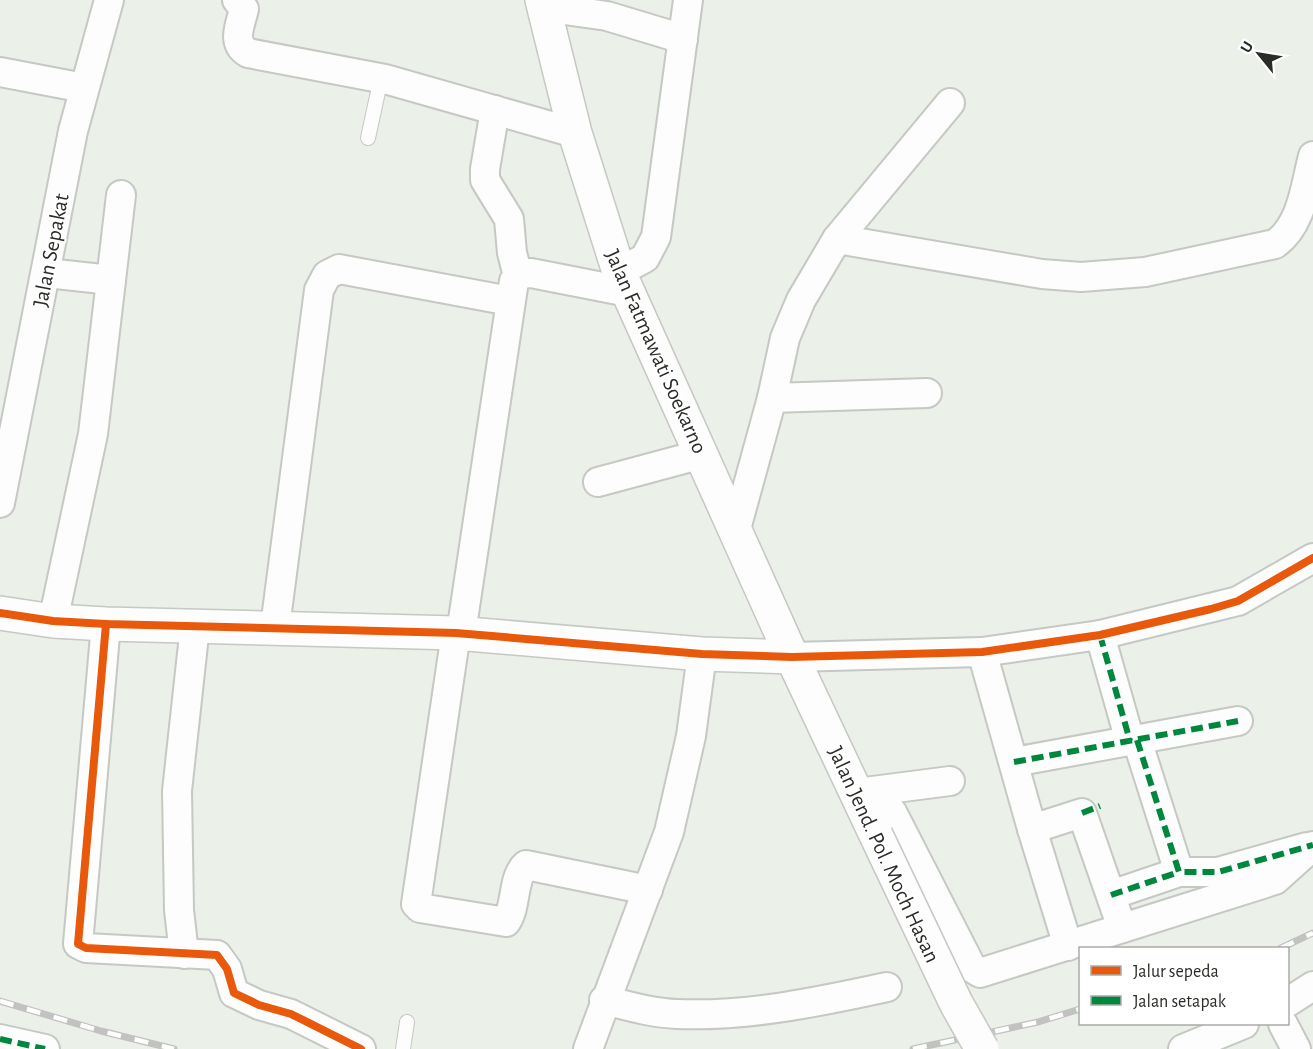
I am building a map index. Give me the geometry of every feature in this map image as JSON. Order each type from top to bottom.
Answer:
[{"type":"main road","name":"Jalan Fatmawati Soekarno","points":[[543,3],[575,133],[623,282],[792,657]]},
{"type":"main road","points":[[0,613],[52,621],[106,624],[459,633],[702,654],[792,657]]},
{"type":"main road","name":"Jalan Jend. Pol. Moch Hasan","points":[[792,657],[871,812],[956,1003],[982,1049]]},
{"type":"street","name":"Jalan Sepakat","points":[[0,503],[47,273],[73,131],[109,0]]},
{"type":"street","points":[[237,0],[244,9],[237,40],[240,48],[248,53],[381,78],[575,133]]},
{"type":"street","points":[[275,627],[319,290],[327,275],[339,269],[514,289],[531,273],[623,282],[645,258],[656,237],[688,0]]},
{"type":"street","points":[[543,3],[607,16],[683,39]]},
{"type":"street","points":[[0,72],[84,88]]},
{"type":"street","points":[[736,529],[772,398],[785,338],[801,300],[837,239],[950,103]]},
{"type":"street","points":[[495,110],[485,180],[509,219],[514,289],[425,829],[416,904],[420,908],[506,922],[511,912],[521,871],[526,865],[648,890]]},
{"type":"street","points":[[837,239],[1042,274],[1081,277],[1145,272],[1275,244],[1287,235],[1294,225],[1313,156]]},
{"type":"street","points":[[52,621],[93,434],[121,195]]},
{"type":"street","points":[[47,273],[111,280]]},
{"type":"street","points":[[772,398],[927,393]]},
{"type":"street","points":[[598,482],[702,454]]},
{"type":"street","points":[[792,657],[982,652],[1100,635],[1238,601],[1313,558]]},
{"type":"street","points":[[106,624],[78,944],[86,948],[217,955],[227,969],[234,993],[259,1005],[291,1014],[361,1049]]},
{"type":"street","points":[[184,954],[179,910],[177,791],[195,626]]},
{"type":"street","points":[[1100,635],[1179,872]]},
{"type":"street","points":[[982,652],[1068,946]]},
{"type":"street","points":[[588,1049],[604,1000],[648,890],[682,787],[702,654]]},
{"type":"street","points":[[1014,762],[1238,722]]},
{"type":"street","points":[[871,812],[950,781]]},
{"type":"street","points":[[1032,829],[1091,809],[1111,895],[1122,928]]},
{"type":"street","points":[[871,812],[892,812],[972,968],[981,973],[1275,880],[1313,846]]},
{"type":"street","points":[[1111,895],[1179,872],[1218,872],[1313,846]]},
{"type":"street","points":[[1289,1001],[1313,986]]},
{"type":"street","points":[[604,1000],[664,1012],[708,1014],[808,1005],[887,987]]},
{"type":"street","points":[[1183,1049],[1239,1025]]},
{"type":"street","points":[[1284,1025],[1296,1049]]},
{"type":"street","points":[[0,1039],[45,1049]]},
{"type":"lane","points":[[368,138],[381,78]]},
{"type":"lane","points":[[403,1049],[407,1022]]},
{"type":"railway","points":[[1283,947],[1313,933]]},
{"type":"railway","points":[[0,1001],[101,1031],[174,1049]]},
{"type":"railway","points":[[913,1049],[1038,1022],[1079,1009]]},
{"type":"marked path","points":[[1100,635],[1130,741]]},
{"type":"marked path","points":[[1014,762],[1238,721]]},
{"type":"marked path","points":[[1137,740],[1179,872],[1218,872],[1313,845]]},
{"type":"marked path","points":[[1082,813],[1100,806]]},
{"type":"marked path","points":[[1111,895],[1179,872]]},
{"type":"marked path","points":[[0,1039],[45,1049]]},
{"type":"cycle path","points":[[0,613],[53,621],[106,624],[456,633],[702,654],[792,657],[982,652],[1100,635],[1211,609],[1238,601],[1313,558]]},
{"type":"cycle path","points":[[106,624],[78,944],[86,948],[217,955],[227,969],[234,993],[259,1005],[291,1014],[361,1049]]}]
